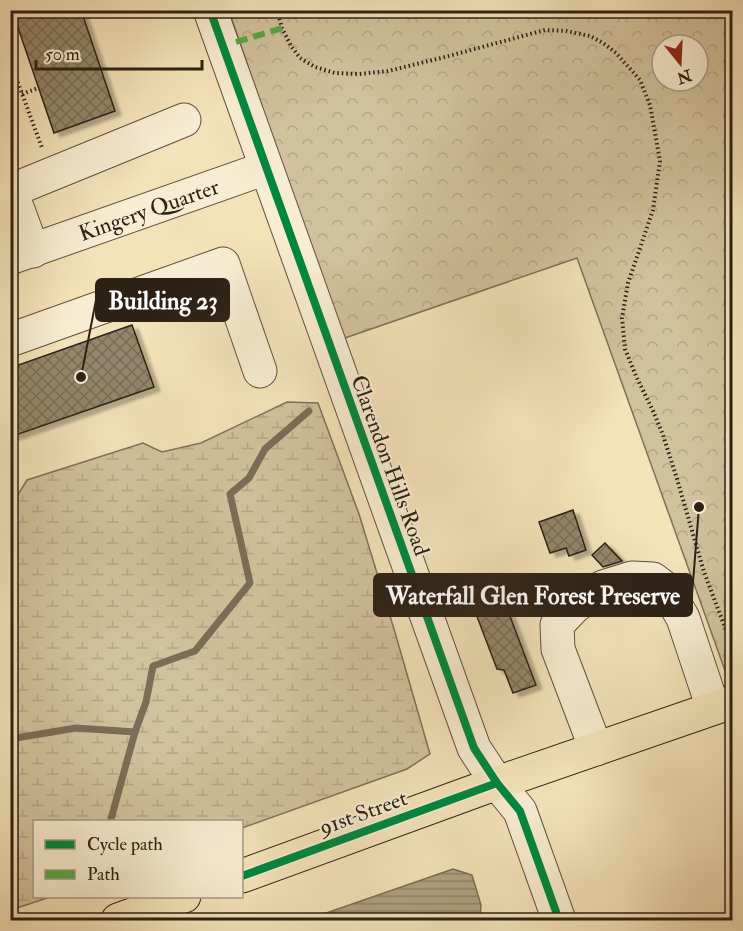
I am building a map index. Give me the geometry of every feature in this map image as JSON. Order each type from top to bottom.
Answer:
[{"type":"main road","name":"91st Street","points":[[243,876],[497,783],[723,705]]},
{"type":"main road","points":[[130,919],[182,898]]},
{"type":"street","name":"Clarendon Hills Road","points":[[210,10],[474,748],[520,812],[559,921]]},
{"type":"street","name":"Kingery Quarter","points":[[184,120],[11,190],[22,255],[266,168]]},
{"type":"street","points":[[10,340],[223,264],[260,371]]},
{"type":"street","points":[[596,749],[558,649],[557,625],[575,606],[603,587],[632,578],[653,579],[666,589],[723,705]]},
{"type":"path","points":[[276,10],[282,28],[300,58],[315,67],[335,73],[359,74],[388,70],[545,30],[555,30],[590,36],[603,43],[616,53],[640,80],[650,105],[660,161],[653,210],[628,283],[622,318],[625,349],[663,435],[704,572],[732,646]]},
{"type":"path","points":[[10,27],[16,24]]},
{"type":"path","points":[[10,62],[42,150],[34,152]]},
{"type":"path","points":[[22,94],[38,88]]},
{"type":"green space","points":[[229,11],[732,11],[732,674],[727,676],[577,258],[342,339]]},
{"type":"green space","points":[[287,402],[318,403],[359,514],[430,754],[407,769],[243,828],[243,820],[33,820],[33,898],[47,898],[11,910],[11,506],[27,480],[143,443],[162,452],[201,443]]},
{"type":"shaded area","points":[[453,869],[472,875],[481,905],[480,920],[306,920]]},
{"type":"building","points":[[12,10],[81,10],[115,111],[54,133]]},
{"type":"building","points":[[132,325],[154,387],[10,437],[10,368]]},
{"type":"building","points":[[573,510],[586,550],[569,556],[566,548],[550,553],[539,522]]},
{"type":"building","points":[[605,543],[622,561],[603,567],[592,555]]},
{"type":"building","points":[[505,603],[536,685],[513,693],[504,670],[497,669],[476,614]]},
{"type":"waterway","points":[[10,739],[76,728],[135,732],[146,702],[153,666],[195,651],[250,583],[230,494],[249,478],[265,449],[309,411]]},
{"type":"waterway","points":[[111,820],[135,732]]},
{"type":"marked path","points":[[236,42],[282,28]]},
{"type":"cycle path","points":[[210,10],[474,748],[497,783],[520,811],[559,920]]},
{"type":"cycle path","points":[[243,876],[497,783]]},
{"type":"place","name":"Building 23","points":[[81,377]]},
{"type":"place","name":"Waterfall Glen Forest Preserve","points":[[699,507]]}]
